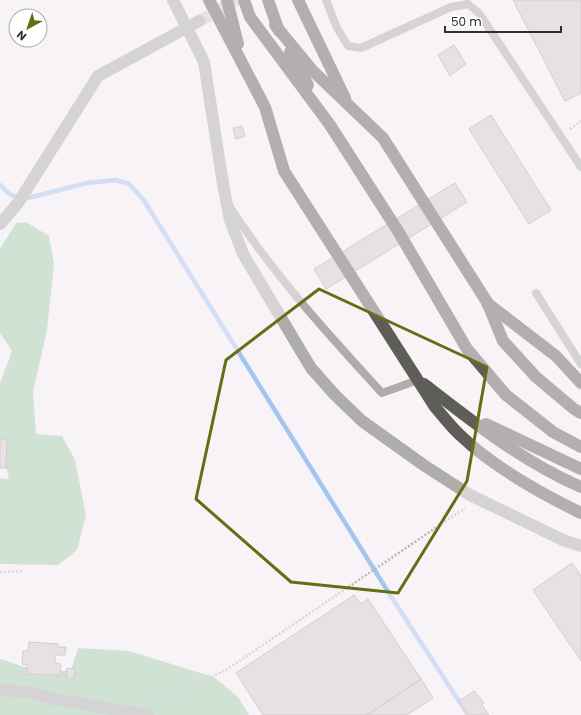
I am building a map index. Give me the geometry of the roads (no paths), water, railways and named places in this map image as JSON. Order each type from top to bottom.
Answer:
[{"type":"highway","points":[[209,0],[243,62],[265,107],[284,171],[435,407],[460,435],[496,463],[541,492],[581,513]]},
{"type":"highway","points":[[227,0],[243,62]]},
{"type":"highway","points":[[244,0],[250,16],[330,125],[398,231],[466,349],[506,395],[553,432],[581,448]]},
{"type":"highway","points":[[268,0],[276,25],[330,125]]},
{"type":"highway","points":[[298,0],[349,104]]},
{"type":"highway","points":[[276,25],[313,71],[349,104],[382,138],[486,302],[503,341],[536,377],[574,409],[581,413]]},
{"type":"highway","points":[[486,302],[556,356],[581,383]]},
{"type":"highway","points":[[418,380],[506,446],[581,487]]},
{"type":"highway","points":[[460,412],[581,469]]},
{"type":"street","points":[[173,0],[204,62],[230,220],[243,254],[311,368],[335,395],[362,421],[425,466],[479,499],[563,540],[581,546]]},
{"type":"street","points":[[0,224],[18,203],[98,76],[199,20]]},
{"type":"street","points":[[0,690],[29,692],[53,699],[144,714]]},
{"type":"lane","points":[[326,0],[336,28],[348,46],[361,48],[451,7],[468,4],[479,13],[581,167]]},
{"type":"lane","points":[[227,204],[251,240],[327,332],[382,393],[418,380]]},
{"type":"lane","points":[[536,293],[581,364]]},
{"type":"waterway","points":[[0,185],[11,195],[24,199],[87,183],[116,180],[129,184],[143,199],[392,598],[468,715]]},
{"type":"tunnel","points":[[199,21],[237,0]]}]
